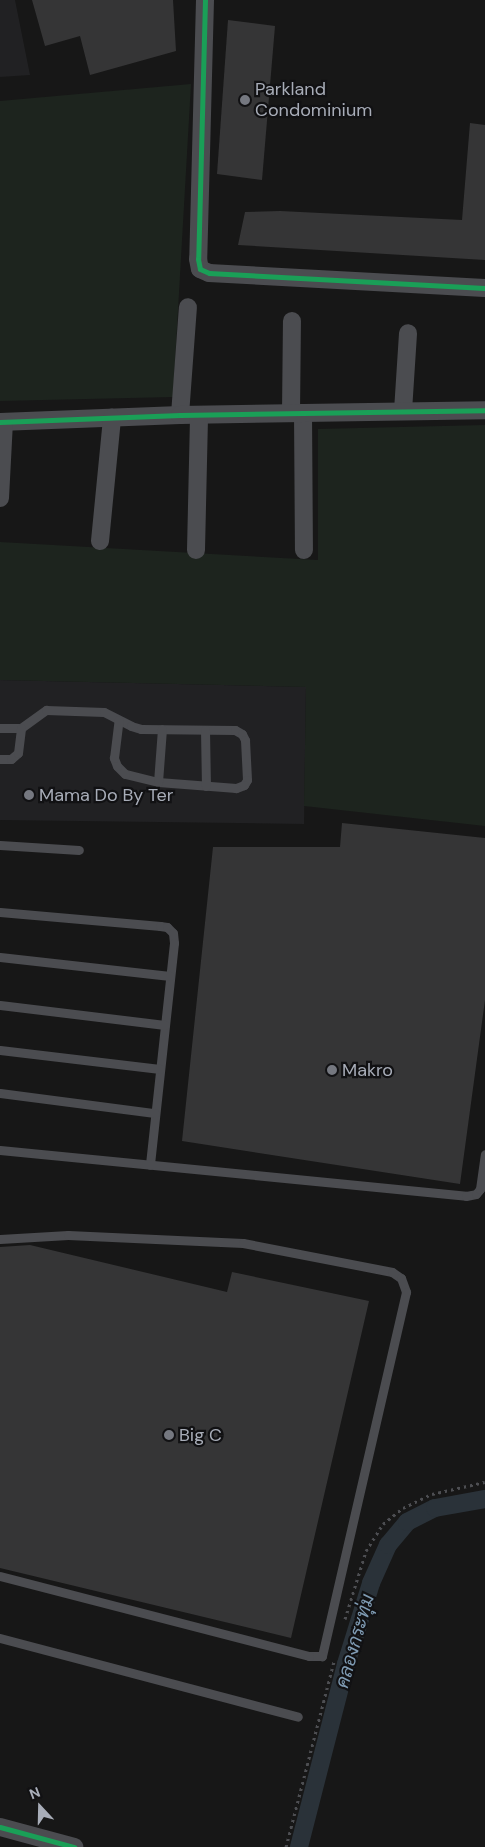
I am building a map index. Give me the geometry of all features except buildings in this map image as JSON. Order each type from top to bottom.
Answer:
[{"type":"street","points":[[205,0],[198,259],[200,269],[209,273],[485,288]]},
{"type":"street","points":[[180,415],[188,307]]},
{"type":"street","points":[[292,321],[304,550]]},
{"type":"street","points":[[404,411],[408,333]]},
{"type":"street","points":[[0,498],[2,422],[180,415],[485,410]]},
{"type":"street","points":[[196,550],[199,415]]},
{"type":"street","points":[[100,541],[112,418]]},
{"type":"street","points":[[0,1827],[74,1847]]},
{"type":"lane","points":[[0,728],[21,728],[46,710],[104,712],[141,729],[235,730],[242,734],[245,740],[247,780],[244,785],[236,788],[158,782],[125,774],[117,766],[114,758],[119,720]]},
{"type":"lane","points":[[0,760],[10,759],[18,754],[21,728]]},
{"type":"lane","points":[[158,782],[162,729]]},
{"type":"lane","points":[[205,730],[206,786]]},
{"type":"lane","points":[[0,845],[79,850]]},
{"type":"lane","points":[[0,912],[167,927],[174,937],[150,1165]]},
{"type":"lane","points":[[0,957],[170,976]]},
{"type":"lane","points":[[0,1005],[165,1025]]},
{"type":"lane","points":[[0,1050],[160,1069]]},
{"type":"lane","points":[[0,1093],[155,1112]]},
{"type":"lane","points":[[0,1150],[466,1196],[476,1194],[480,1189],[485,1154]]},
{"type":"lane","points":[[0,1239],[68,1235],[243,1243],[392,1272],[401,1278],[406,1292],[322,1656],[309,1656],[0,1576]]},
{"type":"lane","points":[[0,1638],[298,1717]]},
{"type":"path","points":[[343,1627],[366,1550],[383,1524],[404,1508],[432,1494],[485,1482]]},
{"type":"path","points":[[286,1847],[336,1656]]},
{"type":"shaded area","points":[[0,0],[15,0],[30,75],[0,77]]},
{"type":"shaded area","points":[[191,84],[173,397],[0,401],[0,101]]},
{"type":"shaded area","points":[[485,425],[485,826],[304,806],[306,687],[0,680],[0,542],[318,560],[318,429]]},
{"type":"shaded area","points":[[0,680],[306,687],[304,824],[0,820]]},
{"type":"waterway","name":"คลองกระทุ่ม","points":[[299,1847],[346,1664],[371,1583],[388,1545],[407,1522],[435,1508],[485,1499]]},
{"type":"cycle path","points":[[205,0],[198,259],[200,269],[209,273],[485,288]]},
{"type":"cycle path","points":[[0,422],[180,415],[485,410]]},
{"type":"cycle path","points":[[0,1827],[74,1847]]},
{"type":"place","name":"Parkland Condominium","points":[[245,100]]},
{"type":"place","name":"Mama Do By Ter","points":[[29,795]]},
{"type":"place","name":"Makro","points":[[332,1070]]},
{"type":"place","name":"Big C","points":[[169,1435]]}]
